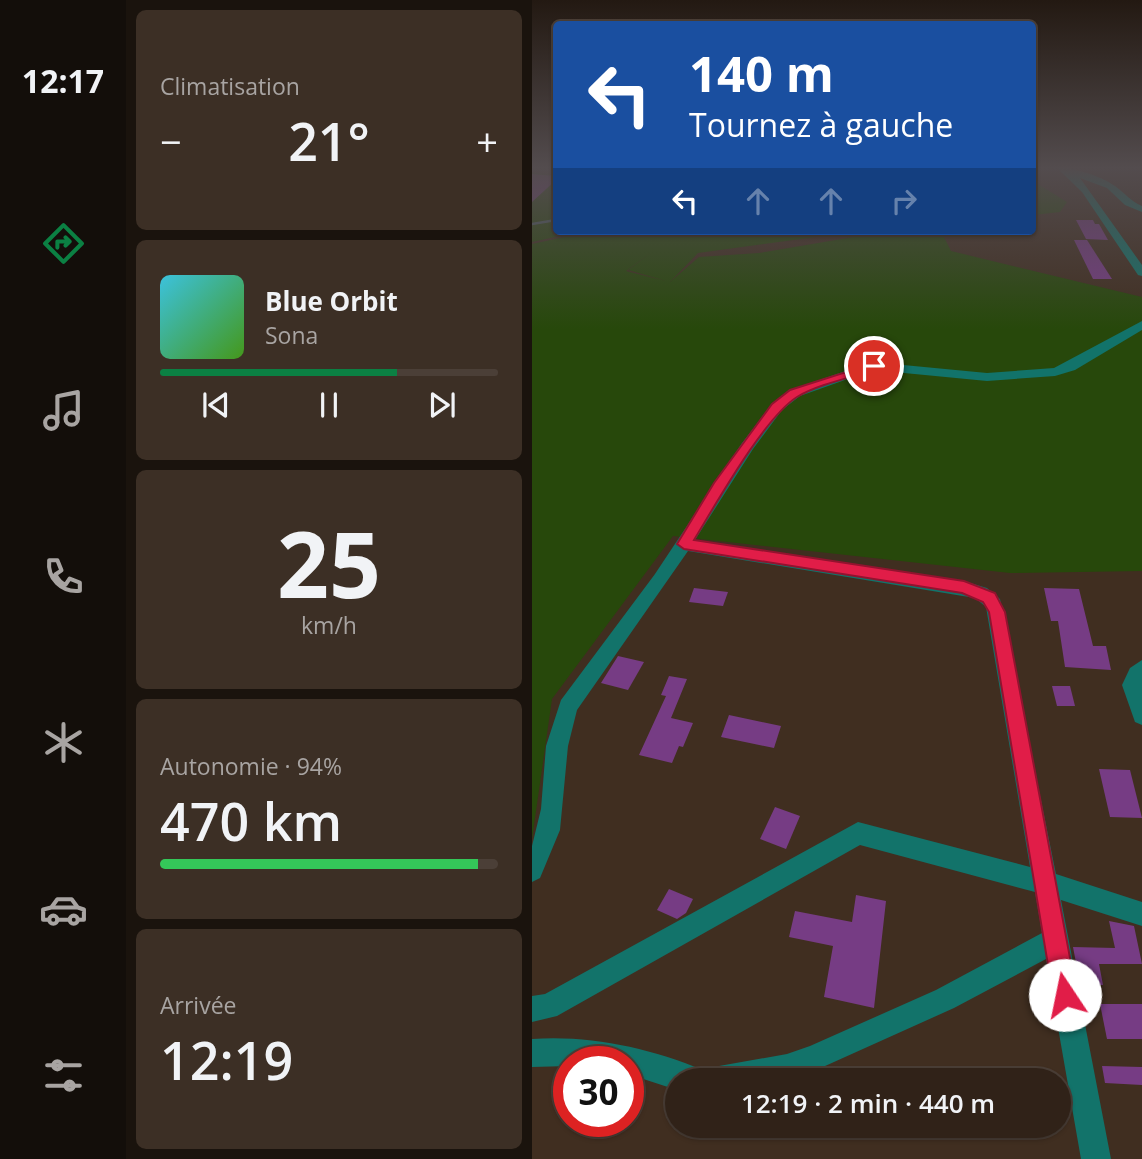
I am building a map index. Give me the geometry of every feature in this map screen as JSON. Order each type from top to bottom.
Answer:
[{"type":"street","points":[[1109,221],[1126,242],[1142,272]]},
{"type":"street","points":[[532,870],[549,832],[562,728],[568,706],[684,544],[747,446],[777,407],[795,393],[874,366],[987,377],[1055,372],[1070,367],[1142,325]]},
{"type":"street","points":[[684,544],[964,587],[989,597],[997,612],[1096,1159]]},
{"type":"street","points":[[1142,668],[1133,676],[1131,682],[1142,716]]},
{"type":"street","points":[[532,1009],[548,1007],[858,832],[1045,883],[1142,914]]},
{"type":"street","points":[[787,1068],[813,1059],[945,999],[1055,940]]},
{"type":"street","points":[[532,1053],[571,1052],[603,1056],[665,1071]]},
{"type":"green space","points":[[532,221],[553,221],[553,235],[564,235],[532,242]]},
{"type":"green space","points":[[574,235],[831,235],[698,253],[670,282],[699,257],[759,253],[865,235],[943,235],[951,251],[1142,297],[1142,571],[1010,573],[673,536],[552,699],[532,839],[532,244]],"holes":[[[652,252],[628,270],[666,281],[626,271]]]},
{"type":"building","points":[[1077,221],[1094,221],[1099,224],[1108,240],[1086,239]]},
{"type":"building","points":[[1074,240],[1087,240],[1112,279],[1093,279]]},
{"type":"building","points":[[694,588],[728,592],[723,606],[689,602]]},
{"type":"building","points":[[1044,588],[1079,589],[1093,646],[1106,646],[1111,670],[1065,667],[1058,621],[1051,621]]},
{"type":"building","points":[[618,656],[644,662],[628,690],[601,683]]},
{"type":"building","points":[[669,676],[687,679],[671,718],[693,723],[683,747],[679,746],[672,763],[639,755],[666,696],[661,695]]},
{"type":"building","points":[[1052,686],[1070,686],[1075,706],[1057,706]]},
{"type":"building","points":[[729,715],[781,726],[774,748],[721,737]]},
{"type":"building","points":[[1099,769],[1130,770],[1142,818],[1110,817]]},
{"type":"building","points":[[775,807],[800,816],[786,849],[760,839]]},
{"type":"building","points":[[669,889],[693,899],[686,913],[677,919],[657,910]]},
{"type":"building","points":[[856,895],[886,901],[874,1008],[824,997],[833,946],[789,937],[795,911],[852,922]]},
{"type":"building","points":[[1109,921],[1134,926],[1142,964],[1099,964],[1103,985],[1080,984],[1073,947],[1115,948]]},
{"type":"building","points":[[1100,1004],[1142,1004],[1142,1039],[1107,1039]]},
{"type":"building","points":[[1102,1066],[1142,1067],[1142,1085],[1105,1083]]},
{"type":"waterway","points":[[532,224],[549,221]]},
{"type":"route","points":[[874,366],[808,388],[785,399],[747,446],[684,544],[964,587],[989,597],[997,612],[1065,995]]}]
